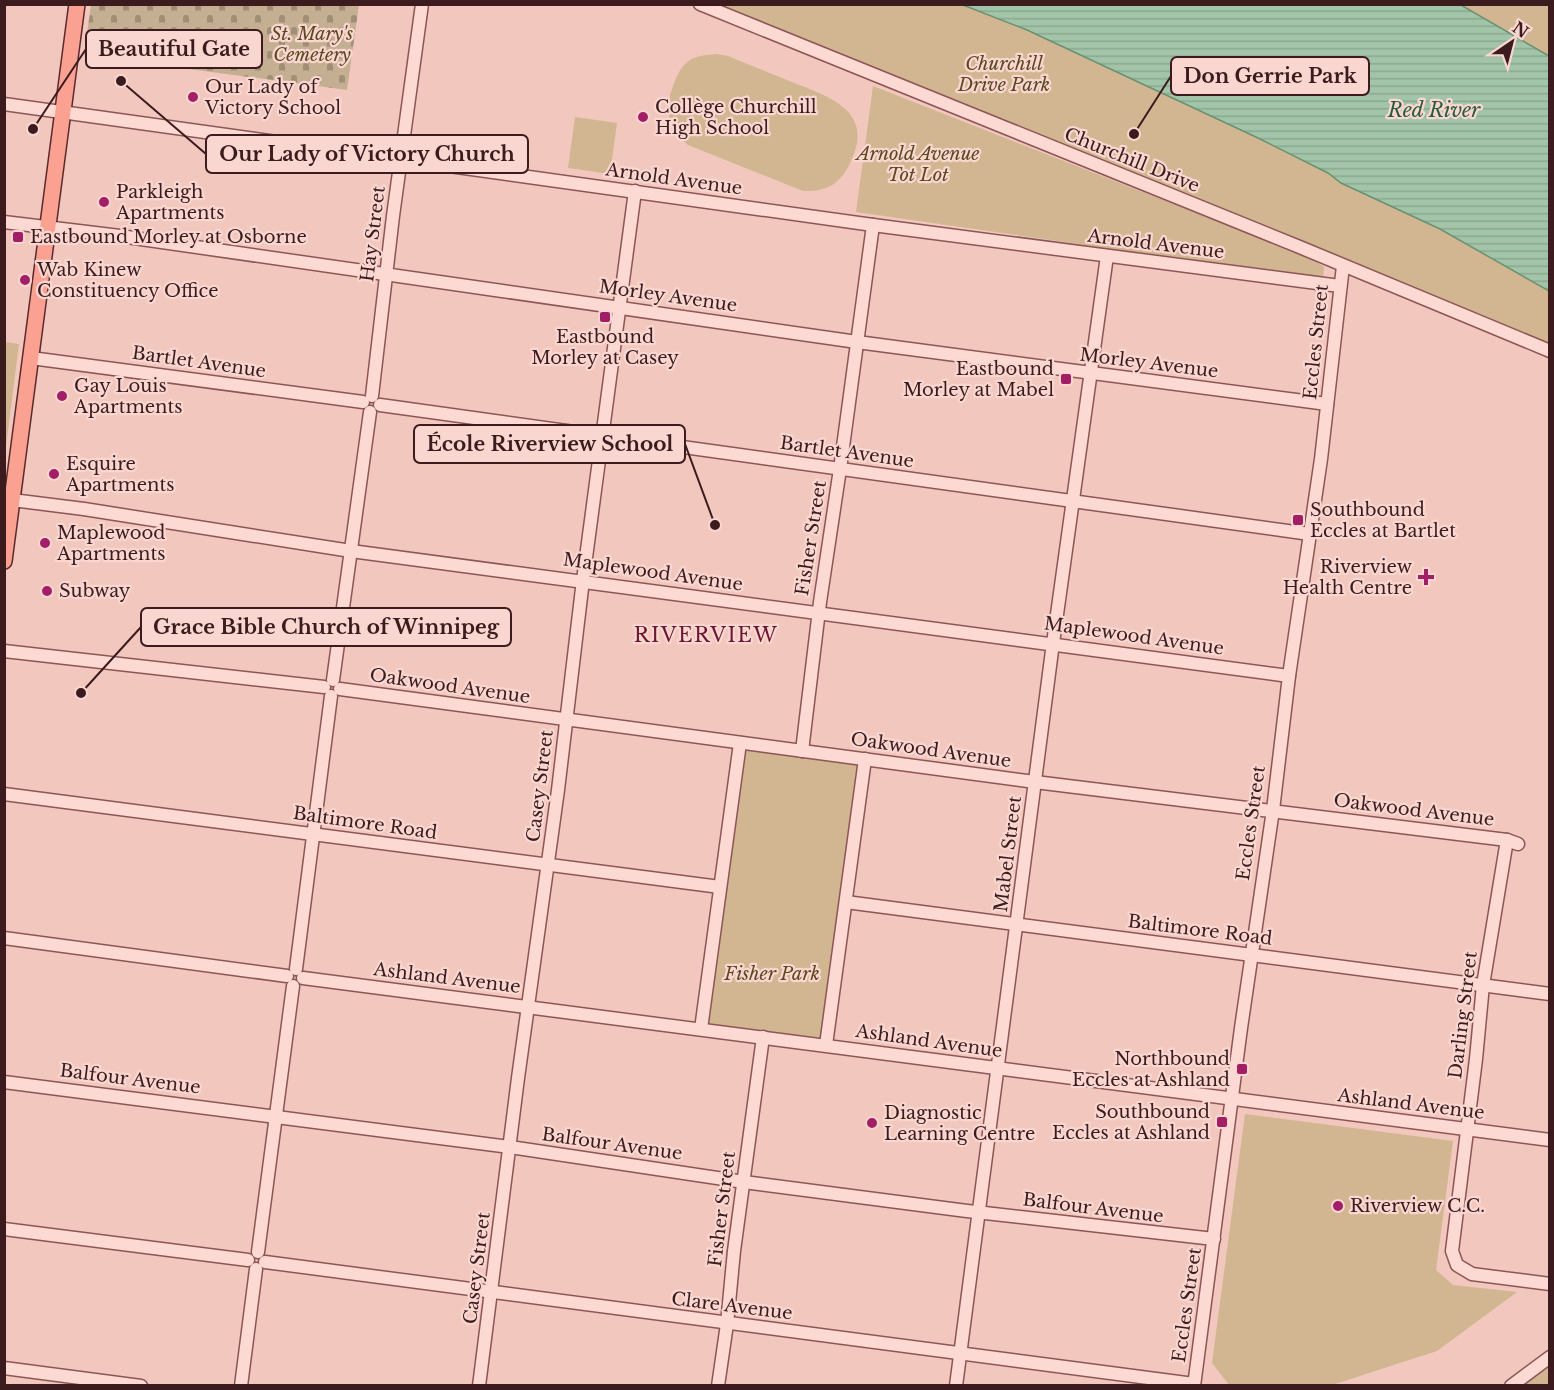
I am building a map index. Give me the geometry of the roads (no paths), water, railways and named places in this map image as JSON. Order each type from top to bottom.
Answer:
[{"type":"main road","points":[[4,561],[7,517],[12,500],[77,4]]},
{"type":"street","name":"Hay Street","points":[[241,1386],[422,4]]},
{"type":"street","name":"Churchill Drive","points":[[700,4],[1291,243],[1550,351]]},
{"type":"street","name":"Arnold Avenue","points":[[4,104],[873,225],[1340,285]]},
{"type":"street","name":"Casey Street","points":[[480,1386],[635,191]]},
{"type":"street","name":"Morley Avenue","points":[[4,222],[120,236],[857,342],[1327,404]]},
{"type":"street","name":"Fisher Street","points":[[802,751],[818,612],[873,225]]},
{"type":"street","name":"Mabel Street","points":[[956,1386],[1053,643],[1107,256]]},
{"type":"street","name":"Eccles Street","points":[[1194,1385],[1310,534],[1343,266]]},
{"type":"street","name":"Bartlet Avenue","points":[[31,358],[1310,534]]},
{"type":"street","name":"Maplewood Avenue","points":[[12,500],[84,509],[351,551],[583,580],[1289,676]]},
{"type":"street","name":"Oakwood Avenue","points":[[4,651],[332,688],[1035,782],[1273,810],[1512,842]]},
{"type":"street","points":[[701,1029],[740,743]]},
{"type":"street","points":[[826,1045],[865,759]]},
{"type":"street","name":"Baltimore Road","points":[[4,794],[720,887]]},
{"type":"street","name":"Darling Street","points":[[1512,842],[1483,986],[1452,1251],[1457,1265],[1472,1274],[1550,1284]]},
{"type":"street","name":"Baltimore Road","points":[[846,902],[1550,994]]},
{"type":"street","name":"Ashland Avenue","points":[[4,938],[1550,1140]]},
{"type":"street","name":"Fisher Street","points":[[718,1386],[763,1037]]},
{"type":"street","name":"Balfour Avenue","points":[[4,1082],[276,1115],[744,1182],[980,1213],[1214,1239]]},
{"type":"street","name":"Clare Avenue","points":[[4,1229],[1194,1385]]},
{"type":"street","points":[[1511,1386],[1550,1357]]},
{"type":"street","points":[[4,1368],[141,1386]]},
{"type":"water","name":"Red River","points":[[963,5],[1461,5],[1549,56],[1549,291],[1440,229],[1341,183],[1328,173],[1258,138],[1027,30]]},
{"type":"place","name":"Our Lady of Victory Church","points":[[121,81]]},
{"type":"place","name":"Our Lady of Victory School","points":[[193,97]]},
{"type":"place","name":"Collège Churchill High School","points":[[643,117]]},
{"type":"place","name":"Beautiful Gate","points":[[33,129]]},
{"type":"place","name":"Don Gerrie Park","points":[[1134,134]]},
{"type":"place","name":"Parkleigh Apartments","points":[[104,202]]},
{"type":"place","name":"Eastbound Morley at Osborne","points":[[18,237]]},
{"type":"place","name":"Wab Kinew Constituency Office","points":[[25,280]]},
{"type":"place","name":"Eastbound Morley at Casey","points":[[605,317]]},
{"type":"place","name":"Eastbound Morley at Mabel","points":[[1066,379]]},
{"type":"place","name":"Gay Louis Apartments","points":[[62,396]]},
{"type":"place","name":"Esquire Apartments","points":[[54,474]]},
{"type":"place","name":"Southbound Eccles at Bartlet","points":[[1298,520]]},
{"type":"place","name":"École Riverview School","points":[[715,525]]},
{"type":"place","name":"Maplewood Apartments","points":[[45,543]]},
{"type":"place","name":"Riverview Health Centre","points":[[1426,577]]},
{"type":"place","name":"Subway","points":[[47,591]]},
{"type":"place","name":"Grace Bible Church of Winnipeg","points":[[81,693]]},
{"type":"place","name":"Northbound Eccles at Ashland","points":[[1242,1069]]},
{"type":"place","name":"Southbound Eccles at Ashland","points":[[1222,1122]]},
{"type":"place","name":"Diagnostic Learning Centre","points":[[872,1123]]},
{"type":"place","name":"Riverview C.C.","points":[[1338,1206]]},
{"type":"district","name":"RIVERVIEW","points":[[706,635]]},
{"type":"park label","name":"St. Mary's Cemetery","points":[[312,44]]},
{"type":"park label","name":"Churchill Drive Park","points":[[1004,74]]},
{"type":"park label","name":"Arnold Avenue Tot Lot","points":[[918,164]]},
{"type":"park label","name":"Fisher Park","points":[[772,974]]}]
